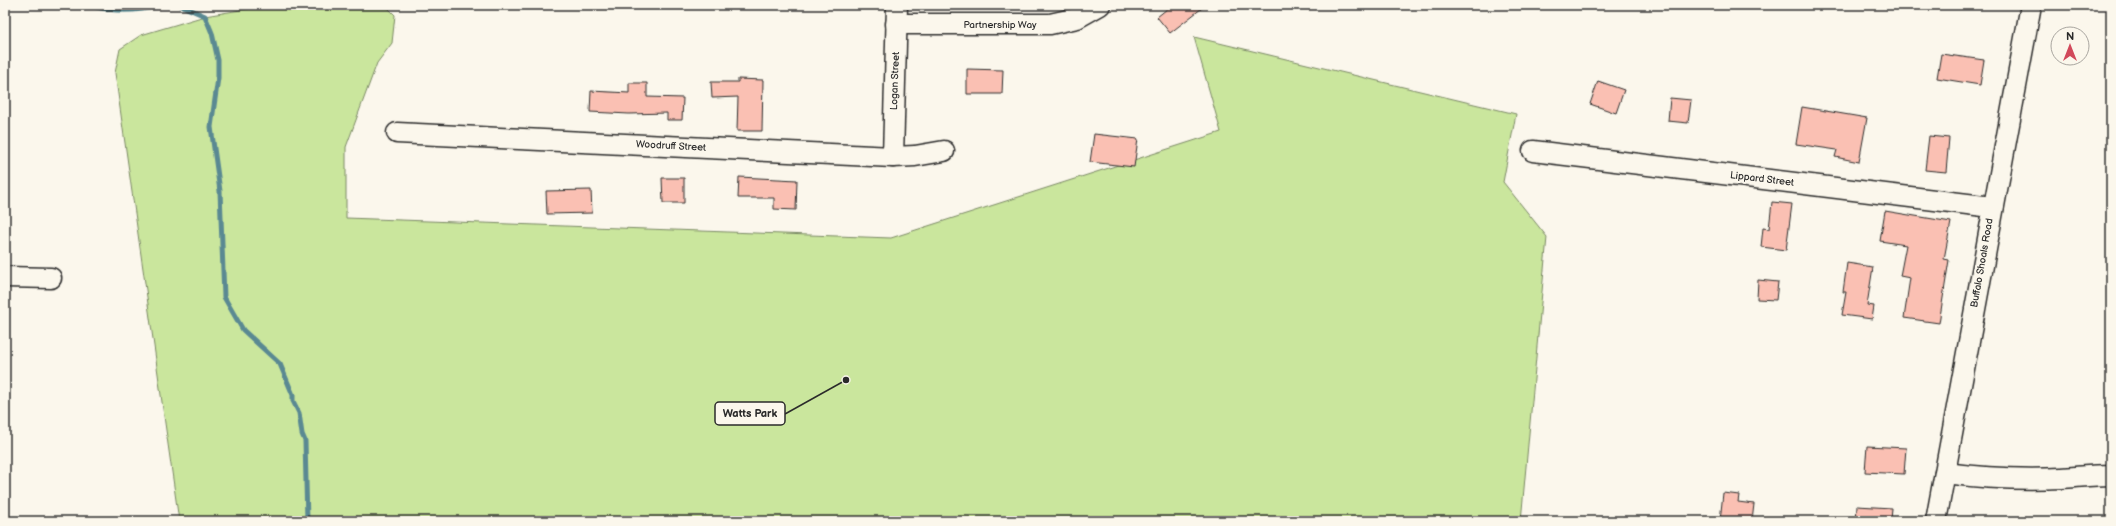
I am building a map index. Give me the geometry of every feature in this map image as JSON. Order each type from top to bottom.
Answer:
[{"type":"street","name":"Partnership Way","points":[[896,15],[1050,24],[1077,18],[1100,5]]},
{"type":"street","name":"Buffalo Shoals Road","points":[[1936,521],[1992,207],[2031,5]]},
{"type":"street","name":"Logan Street","points":[[893,157],[896,15]]},
{"type":"street","name":"Woodruff Street","points":[[397,133],[893,157],[915,156],[944,150]]},
{"type":"street","name":"Lippard Street","points":[[1533,151],[1992,207]]},
{"type":"street","points":[[5,277],[51,278]]},
{"type":"street","points":[[1945,473],[1983,478],[2063,478],[2083,475],[2111,475]]},
{"type":"green space","points":[[264,6],[326,9],[386,6],[395,15],[392,43],[377,63],[346,147],[346,218],[891,238],[1221,132],[1194,37],[1516,114],[1503,182],[1547,237],[1521,521],[179,521],[115,73],[120,49],[141,35],[205,16]]},
{"type":"building","points":[[1172,5],[1206,5],[1170,33],[1157,17]]},
{"type":"building","points":[[1941,54],[1984,60],[1980,85],[1937,78]]},
{"type":"building","points":[[967,69],[1003,70],[1002,94],[967,94]]},
{"type":"building","points":[[738,79],[763,80],[762,131],[737,131],[738,97],[712,98],[711,82],[738,82]]},
{"type":"building","points":[[1598,81],[1624,90],[1616,113],[1590,104]]},
{"type":"building","points":[[629,83],[647,83],[647,97],[683,98],[682,120],[667,120],[667,113],[629,114],[590,112],[591,91],[629,93]]},
{"type":"building","points":[[1670,98],[1691,100],[1688,123],[1668,121]]},
{"type":"building","points":[[1802,107],[1867,118],[1859,162],[1835,157],[1837,150],[1796,144]]},
{"type":"building","points":[[1094,134],[1138,139],[1134,167],[1090,162]]},
{"type":"building","points":[[1929,136],[1949,138],[1946,172],[1925,170]]},
{"type":"building","points":[[739,177],[797,180],[796,210],[774,209],[774,198],[738,198]]},
{"type":"building","points":[[662,178],[684,178],[684,203],[663,203]]},
{"type":"building","points":[[591,190],[592,213],[547,214],[546,191]]},
{"type":"building","points":[[1772,202],[1792,204],[1786,250],[1761,247],[1763,228],[1769,229]]},
{"type":"building","points":[[1885,211],[1951,222],[1944,259],[1949,260],[1939,323],[1904,318],[1910,278],[1900,276],[1906,245],[1880,241]]},
{"type":"building","points":[[1847,263],[1873,267],[1867,305],[1874,306],[1872,319],[1842,315],[1846,292],[1843,292]]},
{"type":"building","points":[[1758,280],[1778,282],[1776,300],[1757,299]]},
{"type":"building","points":[[1867,446],[1906,448],[1904,474],[1865,472]]},
{"type":"building","points":[[1723,493],[1739,495],[1738,502],[1754,504],[1752,521],[1720,521]]},
{"type":"building","points":[[1857,506],[1892,508],[1891,521],[1856,521]]},
{"type":"waterway","points":[[90,5],[116,10],[142,9],[160,5]]},
{"type":"waterway","points":[[180,5],[205,16],[212,33],[218,60],[218,78],[211,127],[220,191],[224,297],[243,330],[280,364],[293,395],[293,401],[299,413],[302,434],[305,441],[307,521]]},
{"type":"place","name":"Watts Park","points":[[846,380]]}]
